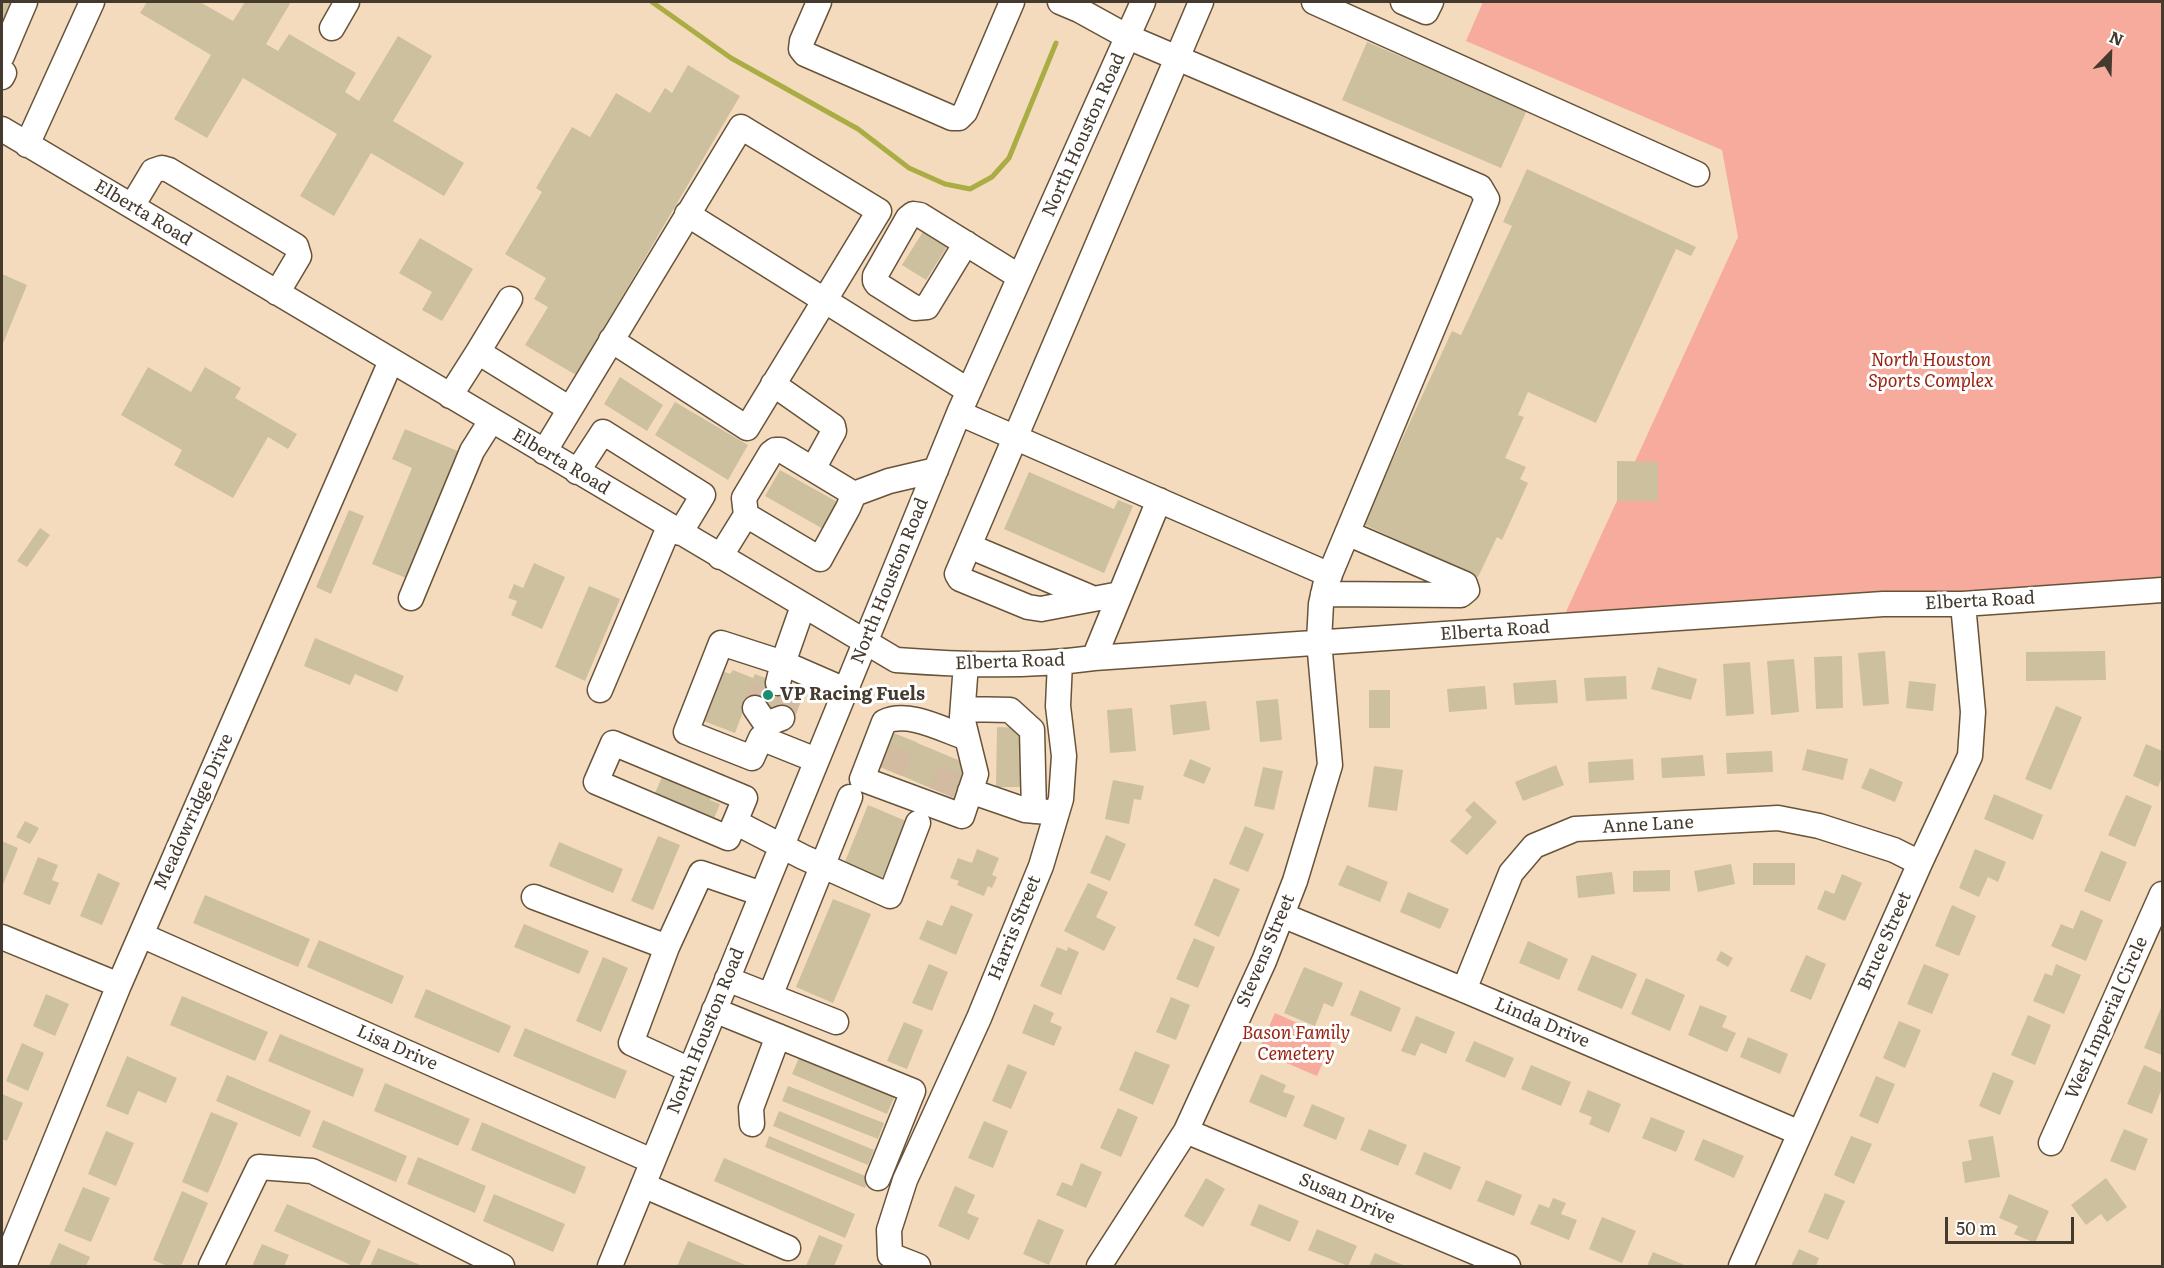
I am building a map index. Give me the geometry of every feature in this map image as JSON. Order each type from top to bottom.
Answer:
[{"type":"street","points":[[2,56],[25,2]]},
{"type":"street","points":[[27,144],[92,2]]},
{"type":"street","points":[[332,28],[347,2]]},
{"type":"street","points":[[819,2],[801,40],[801,49],[805,54],[952,118],[959,117],[965,112],[1012,2]]},
{"type":"street","points":[[1060,2],[1128,37],[1178,58]]},
{"type":"street","name":"North Houston Road","points":[[609,1266],[959,413],[1143,2]]},
{"type":"street","points":[[1120,594],[1041,609],[1028,607],[960,579],[957,574],[1201,2]]},
{"type":"street","points":[[1314,2],[1696,174]]},
{"type":"street","points":[[1403,2],[1426,12],[1431,2]]},
{"type":"street","name":"Stevens Street","points":[[1099,1266],[1186,1131],[1217,1066],[1299,871],[1330,765],[1318,641],[1319,621],[1327,584],[1487,199],[1480,187],[1178,58]]},
{"type":"street","points":[[2,72],[4,74],[2,77]]},
{"type":"street","points":[[544,452],[611,340],[687,214],[741,127],[879,211],[747,428],[611,340]]},
{"type":"street","name":"Elberta Road","points":[[2,129],[896,660],[966,664],[1060,662],[1094,657],[1318,641],[1414,637],[1883,604],[1964,604],[2163,590]]},
{"type":"street","points":[[132,206],[153,171],[162,168],[296,246],[299,256],[277,293]]},
{"type":"street","points":[[687,214],[969,391]]},
{"type":"street","points":[[966,243],[1020,277]]},
{"type":"street","points":[[450,396],[510,299]]},
{"type":"street","points":[[478,352],[570,409]]},
{"type":"street","name":"Meadowridge Drive","points":[[4,1266],[119,985],[391,361]]},
{"type":"street","points":[[773,384],[834,426],[834,431],[813,470]]},
{"type":"street","points":[[959,413],[1159,500],[1327,584],[1461,595],[1467,590],[1465,584],[1347,533]]},
{"type":"street","points":[[411,598],[472,451],[492,421]]},
{"type":"street","points":[[577,472],[603,432],[704,495],[674,530],[600,690]]},
{"type":"street","points":[[720,557],[746,515],[744,498],[775,450],[781,450],[854,494]]},
{"type":"street","points":[[746,515],[820,559],[854,494],[889,481],[936,470]]},
{"type":"street","points":[[1094,657],[1159,500]]},
{"type":"street","points":[[969,546],[1092,598]]},
{"type":"street","name":"Bruce Street","points":[[1741,1266],[1970,756],[1974,712],[1964,604]]},
{"type":"street","points":[[781,673],[802,606]]},
{"type":"street","points":[[816,760],[766,720],[752,758],[686,732],[721,643],[781,673],[845,690]]},
{"type":"street","name":"Harris Street","points":[[918,1266],[890,1255],[889,1230],[905,1180],[979,1018],[1041,866],[1046,812],[1061,799],[1064,756],[1058,706],[1060,662]]},
{"type":"street","points":[[961,744],[909,729],[894,717],[884,722],[862,778],[888,780],[938,799],[962,816],[976,774],[961,744],[966,664]]},
{"type":"street","points":[[963,709],[1010,710],[1032,730],[1046,812],[1025,810],[970,791]]},
{"type":"street","points":[[731,830],[745,798],[613,743],[596,782],[731,830],[781,846],[890,896],[918,823]]},
{"type":"street","points":[[770,996],[850,797]]},
{"type":"street","name":"Anne Lane","points":[[1464,990],[1511,873],[1534,846],[1575,829],[1778,818],[1819,826],[1894,850],[1920,863]]},
{"type":"street","points":[[690,1070],[630,1043],[667,947],[701,873],[762,894]]},
{"type":"street","name":"West Imperial Circle","points":[[2051,1143],[2163,894]]},
{"type":"street","points":[[534,897],[667,947]]},
{"type":"street","name":"Linda Drive","points":[[1282,915],[1800,1133]]},
{"type":"street","name":"Lisa Drive","points":[[141,935],[652,1161]]},
{"type":"street","points":[[2,937],[119,985]]},
{"type":"street","points":[[727,978],[836,1022]]},
{"type":"street","points":[[714,1010],[914,1091],[878,1178]]},
{"type":"street","points":[[752,1124],[751,1108],[778,1036]]},
{"type":"street","name":"Susan Drive","points":[[1186,1131],[1508,1266]]},
{"type":"street","points":[[212,1266],[259,1167],[312,1171],[502,1266]]},
{"type":"street","points":[[643,1185],[788,1248]]},
{"type":"green space","name":"North Houston Sports Complex","points":[[1483,2],[2162,2],[2162,589],[1559,627],[1738,237],[1722,150],[1466,41]]},
{"type":"green space","name":"Bason Family Cemetery","points":[[1275,1013],[1333,1039],[1317,1076],[1258,1051]]},
{"type":"building","points":[[2,2],[12,2],[2,26]]},
{"type":"building","points":[[147,2],[200,2],[233,21],[245,2],[291,2],[266,44],[278,51],[289,34],[356,73],[345,92],[359,101],[398,36],[432,56],[393,121],[464,163],[444,196],[371,153],[334,216],[300,196],[337,134],[243,78],[207,138],[174,119],[211,55],[140,13]]},
{"type":"building","points":[[1367,42],[1527,110],[1501,168],[1342,100]]},
{"type":"building","points":[[688,65],[740,96],[576,375],[525,345],[548,307],[534,299],[546,278],[505,254],[542,192],[536,188],[572,127],[590,137],[616,93],[650,113],[665,88],[672,93]]},
{"type":"building","points":[[1527,169],[1696,247],[1691,256],[1676,249],[1596,423],[1528,392],[1518,415],[1524,417],[1505,458],[1526,467],[1520,479],[1528,483],[1502,540],[1497,537],[1478,577],[1363,524],[1452,331],[1461,335],[1512,226],[1503,222]]},
{"type":"building","points":[[926,227],[950,242],[926,280],[902,265]]},
{"type":"building","points":[[420,238],[473,269],[442,321],[422,310],[432,292],[399,273]]},
{"type":"building","points":[[2,274],[27,285],[2,346]]},
{"type":"building","points":[[148,367],[191,392],[205,367],[241,388],[235,398],[297,434],[288,449],[268,437],[233,498],[174,465],[182,450],[121,415]]},
{"type":"building","points":[[620,377],[663,405],[647,431],[604,404]]},
{"type":"building","points":[[675,402],[748,445],[728,480],[655,435]]},
{"type":"building","points":[[405,429],[460,452],[406,578],[372,564],[412,468],[392,459]]},
{"type":"building","points":[[1617,461],[1658,462],[1658,501],[1617,501]]},
{"type":"building","points":[[780,470],[841,504],[825,530],[765,496]]},
{"type":"building","points":[[1029,472],[1114,509],[1118,500],[1133,506],[1104,573],[1004,529]]},
{"type":"building","points":[[349,510],[364,516],[331,594],[316,587]]},
{"type":"building","points":[[40,528],[50,535],[27,567],[17,561]]},
{"type":"building","points":[[534,563],[565,577],[542,629],[511,615],[517,601],[508,598],[514,584],[523,588]]},
{"type":"building","points":[[589,586],[620,599],[585,681],[555,667]]},
{"type":"building","points":[[315,638],[404,676],[397,692],[355,674],[350,685],[304,666]]},
{"type":"building","points":[[1885,651],[1889,704],[1863,706],[1858,653]]},
{"type":"building","points":[[2105,651],[2106,680],[2026,681],[2026,652]]},
{"type":"building","points":[[1842,656],[1843,708],[1816,709],[1814,657]]},
{"type":"building","points":[[1794,659],[1799,712],[1771,715],[1767,661]]},
{"type":"building","points":[[1750,662],[1754,714],[1726,716],[1723,664]]},
{"type":"building","points":[[1658,667],[1697,679],[1691,700],[1651,689]]},
{"type":"building","points":[[720,670],[730,674],[733,670],[753,678],[755,674],[799,691],[788,720],[746,704],[735,733],[701,720]]},
{"type":"building","points":[[1626,676],[1627,699],[1586,701],[1584,678]]},
{"type":"building","points":[[1556,680],[1558,703],[1515,705],[1513,683]]},
{"type":"building","points":[[1909,681],[1936,684],[1933,711],[1906,708]]},
{"type":"building","points":[[1485,686],[1487,709],[1449,712],[1447,689]]},
{"type":"building","points":[[1369,690],[1390,690],[1390,728],[1369,728]]},
{"type":"building","points":[[1278,699],[1282,740],[1260,742],[1256,701]]},
{"type":"building","points":[[1206,701],[1210,730],[1173,735],[1170,705]]},
{"type":"building","points":[[2056,706],[2082,717],[2051,790],[2025,779]]},
{"type":"building","points":[[1132,708],[1136,751],[1110,753],[1107,710]]},
{"type":"building","points":[[997,727],[1021,728],[1021,787],[996,787]]},
{"type":"building","points":[[891,732],[970,765],[956,799],[877,765]]},
{"type":"building","points":[[2146,744],[2162,751],[2162,777],[2158,787],[2133,776]]},
{"type":"building","points":[[1807,749],[1848,759],[1843,780],[1802,770]]},
{"type":"building","points":[[1772,751],[1773,772],[1727,774],[1726,753]]},
{"type":"building","points":[[1703,755],[1705,776],[1662,778],[1661,758]]},
{"type":"building","points":[[1190,759],[1211,768],[1204,784],[1183,776]]},
{"type":"building","points":[[1633,759],[1634,780],[1589,783],[1588,762]]},
{"type":"building","points":[[1556,765],[1564,785],[1523,801],[1515,782]]},
{"type":"building","points":[[1374,766],[1403,770],[1397,811],[1368,807]]},
{"type":"building","points":[[1263,767],[1283,771],[1274,810],[1254,806]]},
{"type":"building","points":[[1870,768],[1903,782],[1895,802],[1861,788]]},
{"type":"building","points":[[665,770],[714,791],[710,800],[720,804],[711,826],[652,800]]},
{"type":"building","points":[[1113,780],[1144,786],[1141,800],[1134,799],[1129,824],[1105,819]]},
{"type":"building","points":[[1994,794],[2043,815],[2033,840],[1984,819]]},
{"type":"building","points":[[2126,795],[2152,806],[2135,847],[2108,835]]},
{"type":"building","points":[[1474,801],[1497,822],[1467,855],[1450,841],[1472,817],[1465,810]]},
{"type":"building","points":[[868,805],[906,821],[881,880],[844,864]]},
{"type":"building","points":[[25,821],[39,828],[30,844],[16,837]]},
{"type":"building","points":[[1245,826],[1264,834],[1248,872],[1229,864]]},
{"type":"building","points":[[1106,835],[1126,844],[1110,881],[1090,873]]},
{"type":"building","points":[[658,836],[680,845],[653,910],[631,901]]},
{"type":"building","points":[[2,841],[18,848],[2,887]]},
{"type":"building","points":[[559,842],[623,869],[613,893],[549,866]]},
{"type":"building","points":[[977,849],[999,858],[992,875],[997,877],[992,888],[988,886],[984,896],[957,885],[959,881],[950,878],[958,858],[972,863]]},
{"type":"building","points":[[1975,849],[2006,862],[1998,882],[1988,877],[1979,897],[1959,888]]},
{"type":"building","points":[[2101,851],[2127,862],[2110,902],[2084,891]]},
{"type":"building","points":[[38,857],[58,865],[52,880],[59,883],[50,905],[23,894]]},
{"type":"building","points":[[1753,863],[1795,863],[1795,885],[1753,885]]},
{"type":"building","points":[[1731,864],[1735,884],[1698,892],[1694,871]]},
{"type":"building","points":[[1347,865],[1388,882],[1380,902],[1338,885]]},
{"type":"building","points":[[1670,870],[1670,891],[1633,892],[1633,871]]},
{"type":"building","points":[[1612,872],[1615,894],[1578,898],[1576,876]]},
{"type":"building","points":[[98,873],[120,883],[102,925],[80,916]]},
{"type":"building","points":[[1842,874],[1862,883],[1845,921],[1817,909],[1825,890],[1834,894]]},
{"type":"building","points":[[1214,878],[1240,889],[1219,937],[1194,925]]},
{"type":"building","points":[[1088,883],[1108,892],[1096,917],[1116,927],[1104,951],[1064,931]]},
{"type":"building","points":[[1408,892],[1449,909],[1440,929],[1400,912]]},
{"type":"building","points":[[205,895],[310,939],[298,967],[193,923]]},
{"type":"building","points":[[833,899],[871,914],[833,1003],[796,987]]},
{"type":"building","points":[[951,905],[973,914],[956,955],[919,939],[927,920],[942,926]]},
{"type":"building","points":[[1952,905],[1976,916],[1959,956],[1935,946]]},
{"type":"building","points":[[2081,910],[2103,920],[2086,961],[2051,946],[2061,924],[2073,929]]},
{"type":"building","points":[[524,924],[589,951],[579,974],[514,947]]},
{"type":"building","points":[[1194,938],[1215,947],[1198,988],[1176,979]]},
{"type":"building","points":[[319,940],[404,976],[392,1004],[307,967]]},
{"type":"building","points":[[1528,941],[1568,959],[1559,980],[1519,963]]},
{"type":"building","points":[[1057,947],[1067,951],[1068,947],[1079,952],[1061,995],[1040,986]]},
{"type":"building","points":[[1721,951],[1733,958],[1728,967],[1716,960]]},
{"type":"building","points":[[1592,955],[1637,974],[1622,1009],[1577,990]]},
{"type":"building","points":[[1806,955],[1826,964],[1811,1000],[1790,991]]},
{"type":"building","points":[[603,957],[628,968],[601,1032],[576,1021]]},
{"type":"building","points":[[929,964],[948,972],[932,1011],[912,1003]]},
{"type":"building","points":[[1924,964],[1949,974],[1932,1014],[1907,1004]]},
{"type":"building","points":[[2056,964],[2081,975],[2064,1014],[2033,1001],[2045,973],[2052,976]]},
{"type":"building","points":[[1304,967],[1343,983],[1333,1007],[1324,1003],[1315,1026],[1284,1013]]},
{"type":"building","points":[[1646,978],[1685,995],[1670,1031],[1631,1014]]},
{"type":"building","points":[[426,989],[511,1026],[499,1053],[414,1017]]},
{"type":"building","points":[[1360,990],[1401,1008],[1391,1032],[1350,1015]]},
{"type":"building","points":[[46,994],[69,1004],[55,1036],[33,1026]]},
{"type":"building","points":[[182,996],[268,1032],[255,1061],[170,1025]]},
{"type":"building","points":[[1171,997],[1190,1005],[1176,1040],[1156,1032]]},
{"type":"building","points":[[1034,1004],[1054,1013],[1050,1022],[1062,1027],[1054,1046],[1022,1033]]},
{"type":"building","points":[[1700,1005],[1727,1016],[1722,1027],[1736,1033],[1727,1052],[1688,1035]]},
{"type":"building","points":[[2162,1009],[2162,1055],[2144,1048]]},
{"type":"building","points":[[2028,1015],[2051,1025],[2035,1065],[2011,1055]]},
{"type":"building","points":[[1416,1016],[1455,1032],[1446,1054],[1421,1043],[1415,1056],[1401,1051]]},
{"type":"building","points":[[1899,1021],[1921,1030],[1905,1068],[1883,1058]]},
{"type":"building","points":[[904,1022],[923,1030],[907,1069],[887,1061]]},
{"type":"building","points":[[525,1028],[627,1071],[615,1099],[513,1056]]},
{"type":"building","points":[[280,1034],[364,1069],[353,1097],[268,1061]]},
{"type":"building","points":[[1748,1037],[1788,1054],[1780,1074],[1740,1057]]},
{"type":"building","points":[[1474,1041],[1514,1058],[1505,1078],[1465,1061]]},
{"type":"building","points":[[22,1043],[44,1053],[28,1091],[6,1081]]},
{"type":"building","points":[[802,1051],[897,1091],[887,1114],[792,1074]]},
{"type":"building","points":[[1135,1051],[1170,1065],[1153,1105],[1119,1090]]},
{"type":"building","points":[[127,1056],[177,1078],[166,1103],[138,1091],[128,1115],[106,1106]]},
{"type":"building","points":[[1008,1064],[1027,1072],[1011,1109],[992,1101]]},
{"type":"building","points":[[1531,1065],[1571,1082],[1561,1106],[1521,1089]]},
{"type":"building","points":[[2144,1065],[2162,1073],[2162,1088],[2152,1114],[2127,1104]]},
{"type":"building","points":[[1993,1072],[2014,1081],[2000,1115],[1979,1106]]},
{"type":"building","points":[[1261,1074],[1286,1085],[1283,1092],[1295,1096],[1286,1118],[1249,1102]]},
{"type":"building","points":[[227,1075],[311,1111],[300,1137],[216,1101]]},
{"type":"building","points":[[1876,1076],[1895,1084],[1878,1124],[1859,1116]]},
{"type":"building","points":[[385,1083],[470,1119],[458,1146],[374,1111]]},
{"type":"building","points":[[788,1086],[884,1123],[878,1139],[782,1101]]},
{"type":"building","points":[[1588,1090],[1621,1104],[1609,1133],[1589,1124],[1592,1117],[1579,1112]]},
{"type":"building","points":[[2,1094],[23,1103],[7,1141],[2,1139]]},
{"type":"building","points":[[1312,1104],[1345,1118],[1336,1140],[1303,1126]]},
{"type":"building","points":[[1118,1108],[1138,1117],[1121,1157],[1100,1148]]},
{"type":"building","points":[[779,1111],[874,1150],[868,1165],[773,1126]]},
{"type":"building","points":[[211,1112],[238,1123],[208,1193],[182,1182]]},
{"type":"building","points":[[1651,1117],[1685,1131],[1676,1152],[1642,1138]]},
{"type":"building","points":[[323,1120],[407,1156],[396,1182],[312,1147]]},
{"type":"building","points":[[984,1121],[1008,1131],[993,1168],[968,1158]]},
{"type":"building","points":[[482,1122],[586,1167],[575,1194],[471,1150]]},
{"type":"building","points":[[1369,1129],[1407,1145],[1398,1166],[1360,1150]]},
{"type":"building","points":[[2124,1129],[2148,1139],[2135,1171],[2110,1161]]},
{"type":"building","points":[[106,1131],[134,1143],[116,1186],[88,1174]]},
{"type":"building","points":[[769,1136],[870,1178],[865,1188],[765,1147]]},
{"type":"building","points":[[1851,1136],[1872,1144],[1854,1184],[1834,1175]]},
{"type":"building","points":[[1993,1136],[2000,1177],[1965,1183],[1962,1162],[1972,1160],[1968,1140]]},
{"type":"building","points":[[1703,1139],[1744,1156],[1734,1178],[1694,1160]]},
{"type":"building","points":[[1424,1152],[1461,1167],[1451,1190],[1415,1174]]},
{"type":"building","points":[[418,1157],[486,1186],[475,1213],[407,1184]]},
{"type":"building","points":[[724,1158],[855,1214],[845,1238],[714,1181]]},
{"type":"building","points":[[1081,1163],[1102,1172],[1086,1208],[1056,1195],[1062,1182],[1072,1186]]},
{"type":"building","points":[[1206,1178],[1225,1189],[1203,1227],[1184,1216]]},
{"type":"building","points":[[2106,1178],[2127,1207],[2107,1222],[2101,1214],[2086,1225],[2071,1205]]},
{"type":"building","points":[[1486,1180],[1522,1195],[1514,1216],[1477,1201]]},
{"type":"building","points":[[955,1186],[975,1195],[967,1213],[979,1218],[969,1240],[938,1226]]},
{"type":"building","points":[[83,1187],[110,1198],[91,1242],[64,1231]]},
{"type":"building","points":[[182,1191],[208,1203],[181,1266],[167,1266],[153,1260]]},
{"type":"building","points":[[1825,1193],[1845,1201],[1828,1240],[1808,1232]]},
{"type":"building","points":[[494,1194],[565,1224],[553,1252],[483,1221]]},
{"type":"building","points":[[2009,1194],[2049,1211],[2035,1243],[2014,1234],[2018,1226],[1999,1218]]},
{"type":"building","points":[[1553,1198],[1566,1203],[1561,1214],[1577,1220],[1569,1240],[1530,1224],[1539,1204],[1549,1208]]},
{"type":"building","points":[[287,1204],[371,1241],[359,1266],[353,1266],[274,1231]]},
{"type":"building","points":[[1259,1204],[1299,1221],[1290,1242],[1250,1225]]},
{"type":"building","points":[[1602,1217],[1636,1231],[1622,1263],[1589,1249]]},
{"type":"building","points":[[1038,1219],[1064,1230],[1049,1265],[1023,1254]]},
{"type":"building","points":[[1317,1229],[1357,1246],[1348,1266],[1308,1250]]},
{"type":"building","points":[[819,1235],[843,1245],[834,1266],[806,1266]]},
{"type":"building","points":[[688,1241],[748,1266],[677,1266]]},
{"type":"building","points":[[59,1243],[90,1257],[86,1266],[49,1266]]},
{"type":"building","points":[[262,1244],[289,1255],[284,1266],[252,1266]]},
{"type":"building","points":[[378,1248],[423,1266],[370,1266]]},
{"type":"building","points":[[1799,1249],[1819,1258],[1816,1266],[1791,1266]]},
{"type":"building","points":[[1653,1252],[1687,1266],[1647,1266]]},
{"type":"building","points":[[1375,1253],[1405,1266],[1369,1266]]},
{"type":"waterway","points":[[652,2],[731,58],[858,129],[909,168],[945,184],[970,189],[992,177],[1009,158],[1056,43]]},
{"type":"tunnel","points":[[755,708],[764,678]]},
{"type":"tunnel","points":[[782,718],[793,688]]},
{"type":"tunnel","points":[[892,772],[906,738]]},
{"type":"tunnel","points":[[941,792],[953,758]]},
{"type":"place","name":"VP Racing Fuels","points":[[768,695]]}]
